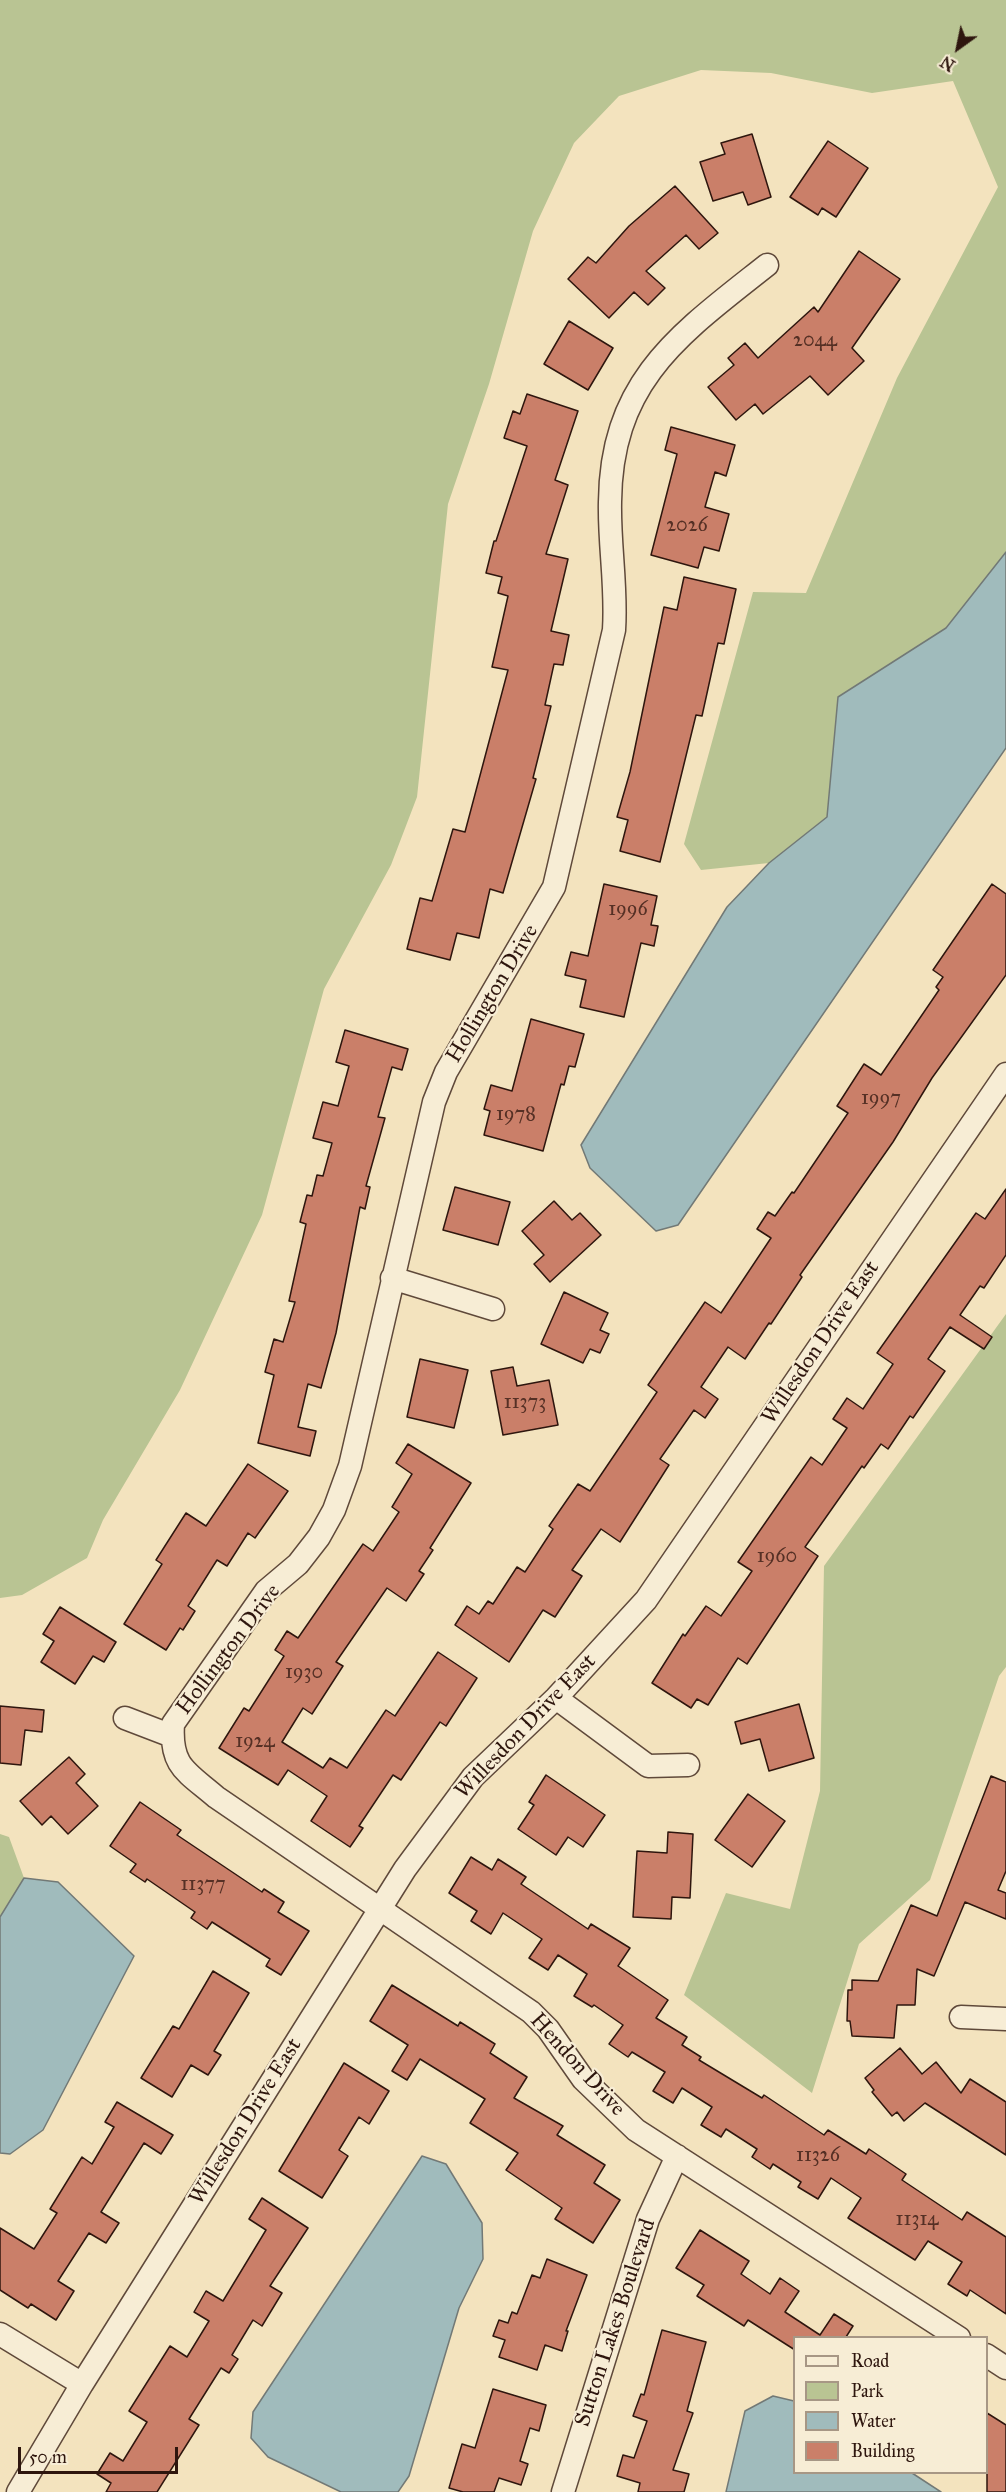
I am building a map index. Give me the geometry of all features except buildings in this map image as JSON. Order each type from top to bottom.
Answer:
[{"type":"street","name":"Hollington Drive","points":[[173,1730],[266,1591],[298,1564],[319,1537],[334,1510],[350,1466],[434,1102],[446,1072],[554,887],[614,630],[616,604],[609,503],[611,463],[617,435],[633,397],[663,353],[685,331],[767,265]]},
{"type":"street","name":"Willesdon Drive East","points":[[18,2492],[82,2384],[380,1907],[473,1777],[556,1698],[646,1600],[1006,1074]]},
{"type":"street","points":[[393,1278],[493,1309]]},
{"type":"street","points":[[556,1698],[648,1766],[688,1765]]},
{"type":"street","points":[[125,1718],[173,1730]]},
{"type":"street","name":"Hendon Drive","points":[[173,1730],[171,1747],[180,1766],[216,1797],[531,2012],[548,2029],[583,2079],[636,2130],[957,2336]]},
{"type":"street","points":[[962,2017],[1006,2019]]},
{"type":"street","name":"Sutton Lakes Boulevard","points":[[563,2492],[648,2219],[677,2156]]},
{"type":"street","points":[[0,2334],[82,2384]]},
{"type":"street","points":[[988,2356],[1006,2368]]},
{"type":"green space","points":[[0,0],[1006,0],[1006,552],[946,628],[838,697],[827,817],[769,863],[701,870],[684,844],[753,592],[806,593],[897,378],[998,187],[953,81],[872,93],[771,73],[701,70],[619,96],[574,143],[533,231],[489,384],[448,504],[417,797],[391,865],[324,989],[262,1215],[180,1390],[103,1520],[87,1558],[22,1595],[0,1598]]},
{"type":"green space","points":[[1006,1314],[1006,1667],[999,1676],[930,1880],[859,1944],[812,2093],[684,1995],[726,1893],[790,1909],[820,1791],[824,1566]]},
{"type":"green space","points":[[0,1834],[9,1837],[24,1878],[0,1917]]},
{"type":"water","points":[[1006,552],[1006,748],[678,1225],[656,1231],[590,1168],[581,1145],[727,907],[769,863],[827,817],[838,697],[946,628]]},
{"type":"water","points":[[24,1878],[58,1882],[134,1956],[43,2130],[10,2154],[0,2153],[0,1917]]},
{"type":"water","points":[[422,2156],[446,2164],[482,2223],[483,2259],[459,2308],[409,2476],[398,2492],[341,2492],[268,2457],[251,2438],[253,2412]]},
{"type":"water","points":[[773,2396],[793,2401],[793,2474],[914,2474],[941,2492],[726,2492],[745,2411]]}]
